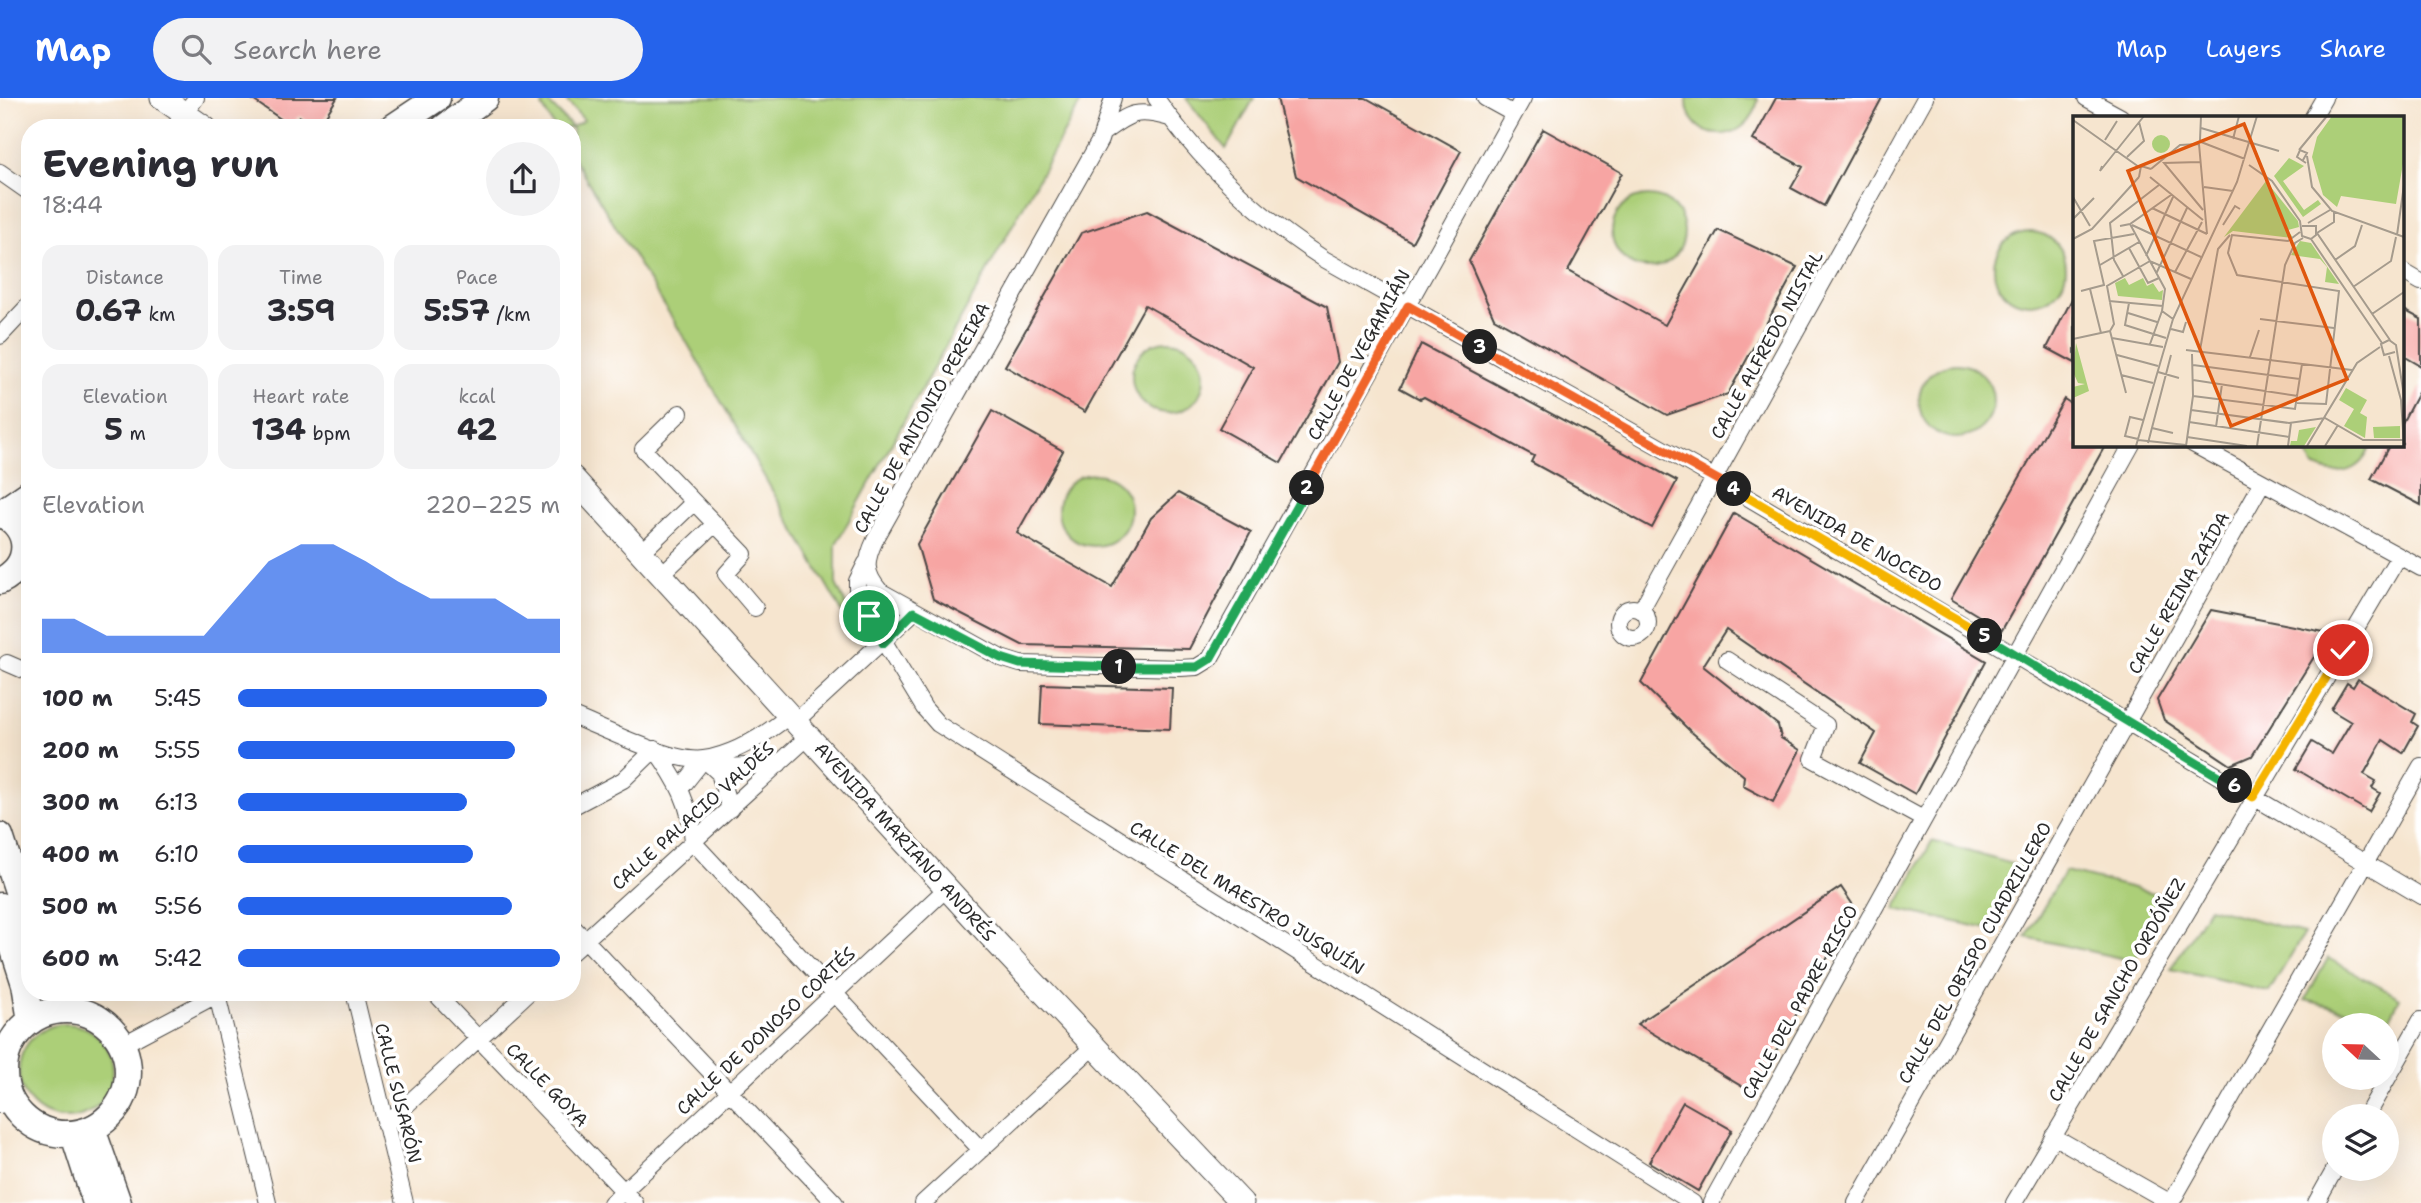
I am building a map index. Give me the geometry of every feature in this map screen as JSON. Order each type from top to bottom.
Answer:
[{"type":"main road","points":[[162,98],[185,113]]},
{"type":"main road","points":[[406,119],[437,98]]},
{"type":"main road","points":[[456,119],[485,98]]},
{"type":"main road","name":"AVENIDA MARIANO ANDRÉS","points":[[581,487],[947,888],[1242,1203]]},
{"type":"main road","points":[[21,499],[1,513],[21,525]]},
{"type":"main road","points":[[0,581],[21,566]]},
{"type":"main road","points":[[0,836],[21,900]]},
{"type":"main road","points":[[0,906],[21,972]]},
{"type":"main road","points":[[28,1001],[31,1021]]},
{"type":"main road","points":[[56,1001],[97,1018],[112,1029],[122,1045],[128,1064],[128,1084],[114,1111],[83,1132],[42,1130],[5,1102],[6,1055],[20,1030],[56,1001]]},
{"type":"main road","points":[[83,1132],[96,1203]]},
{"type":"main road","points":[[83,1132],[118,1203]]},
{"type":"street","name":"CALLE DE ANTONIO PEREIRA","points":[[866,564],[875,540],[1104,132],[1113,98]]},
{"type":"street","name":"AVENIDA DE NOCEDO","points":[[1156,98],[1170,118],[1223,177],[1285,233],[2015,653],[2421,896]]},
{"type":"street","points":[[1485,98],[1514,114]]},
{"type":"street","name":"CALLE DE VEGAMIÁN","points":[[914,612],[1001,658],[1020,664],[1181,668],[1197,667],[1210,659],[1221,644],[1523,98]]},
{"type":"street","name":"CALLE ALFREDO NISTAL","points":[[1641,610],[1925,98]]},
{"type":"street","points":[[2086,98],[2119,116]]},
{"type":"street","points":[[2314,116],[2324,98]]},
{"type":"street","name":"CALLE DE ANTONIO PEREIRA","points":[[1104,132],[1127,114],[1145,111],[1170,118]]},
{"type":"street","points":[[0,172],[21,187]]},
{"type":"street","points":[[2404,272],[2421,282]]},
{"type":"street","points":[[0,337],[21,314]]},
{"type":"street","points":[[680,413],[643,449],[744,554],[726,574],[755,608]]},
{"type":"street","name":"CALLE DEL PADRE RISCO","points":[[1711,1203],[2131,446]]},
{"type":"street","points":[[2197,446],[2421,568]]},
{"type":"street","name":"CALLE REINA ZAÍDA","points":[[2128,721],[2262,483]]},
{"type":"street","points":[[642,552],[694,502]]},
{"type":"street","points":[[662,574],[715,524]]},
{"type":"street","name":"CALLE DE SANCHO ORDÓÑEZ","points":[[2014,1203],[2253,797],[2399,556]]},
{"type":"street","points":[[681,788],[704,759],[798,724],[914,612],[880,591],[871,581],[866,564]]},
{"type":"street","name":"CALLE DEL MAESTRO JUSQUÍN","points":[[866,564],[857,580],[857,597],[883,643],[938,724],[1693,1203]]},
{"type":"street","points":[[1727,660],[1826,725],[1813,759],[1923,819]]},
{"type":"street","points":[[7,663],[21,669]]},
{"type":"street","points":[[581,720],[655,749],[704,759],[727,767],[779,764]]},
{"type":"street","name":"CALLE DEL OBISPO CUADRILLERO","points":[[1856,1203],[2128,721]]},
{"type":"street","name":"CALLE PALACIO VALDÉS","points":[[581,944],[779,764],[798,724]]},
{"type":"street","points":[[655,749],[681,788],[692,818],[693,842],[833,995],[981,1150]]},
{"type":"street","points":[[581,802],[623,780],[655,749]]},
{"type":"street","points":[[704,759],[719,773],[730,808]]},
{"type":"street","points":[[2053,1136],[2171,1203],[2421,766]]},
{"type":"street","name":"CALLE DE DONOSO CORTÉS","points":[[611,1203],[629,1197],[730,1090],[947,888]]},
{"type":"street","points":[[581,936],[835,1203]]},
{"type":"street","points":[[122,1045],[207,1001]]},
{"type":"street","points":[[222,1001],[268,1203]]},
{"type":"street","name":"CALLE SUSARÓN","points":[[356,1001],[405,1203]]},
{"type":"street","name":"CALLE GOYA","points":[[442,1001],[629,1197]]},
{"type":"street","points":[[386,1125],[519,1001]]},
{"type":"street","points":[[2372,1104],[2421,1020]]},
{"type":"street","points":[[923,1203],[1094,1045]]},
{"type":"street","points":[[2316,1203],[2328,1181]]},
{"type":"green space","points":[[564,98],[1083,98],[836,544],[836,584],[859,632],[856,636],[685,339],[581,171],[581,122],[584,120]]},
{"type":"green space","points":[[1186,98],[1254,98],[1226,149]]},
{"type":"green space","points":[[1687,98],[1758,99],[1753,115],[1743,126],[1719,134],[1706,131],[1696,124],[1689,113]]},
{"type":"green space","points":[[546,100],[564,119],[550,119],[542,106]]},
{"type":"green space","points":[[1648,196],[1668,202],[1678,212],[1684,232],[1678,252],[1668,262],[1648,268],[1628,262],[1618,252],[1612,232],[1618,212],[1628,202]]},
{"type":"green space","points":[[2030,232],[2050,238],[2060,248],[2066,268],[2060,288],[2050,298],[2030,304],[2010,298],[2000,288],[1994,268],[2000,248],[2010,238]]},
{"type":"green space","points":[[1168,341],[1188,347],[1198,357],[1204,377],[1198,397],[1188,407],[1168,413],[1148,407],[1138,397],[1132,377],[1138,357],[1148,347]]},
{"type":"green space","points":[[1956,364],[1970,367],[1982,375],[1990,387],[1993,401],[1990,415],[1982,427],[1970,435],[1956,438],[1942,435],[1930,427],[1922,415],[1919,401],[1922,387],[1930,375],[1942,367]]},
{"type":"green space","points":[[2302,446],[2371,446],[2362,461],[2348,470],[2332,472],[2314,466]]},
{"type":"green space","points":[[1094,474],[1114,480],[1124,490],[1130,510],[1124,530],[1114,540],[1094,546],[1074,540],[1064,530],[1058,510],[1064,490],[1074,480]]},
{"type":"green space","points":[[1932,841],[2023,867],[1989,929],[1895,909]]},
{"type":"green space","points":[[2065,871],[2170,897],[2134,961],[2026,937]]},
{"type":"green space","points":[[2209,907],[2304,933],[2269,992],[2171,969]]},
{"type":"green space","points":[[2328,958],[2400,998],[2392,1013],[2360,1013],[2305,1000]]},
{"type":"green space","points":[[66,1024],[84,1028],[99,1038],[109,1053],[113,1071],[109,1089],[99,1104],[84,1114],[66,1118],[48,1114],[33,1104],[23,1089],[19,1071],[23,1053],[33,1038],[48,1028]]},
{"type":"building","points":[[250,98],[337,98],[324,119],[304,119],[299,116],[297,119],[281,119]]},
{"type":"building","points":[[1277,98],[1366,98],[1461,151],[1412,242],[1296,176]]},
{"type":"building","points":[[1776,98],[1882,98],[1824,206],[1791,188],[1803,167],[1753,140]]},
{"type":"building","points":[[1543,129],[1622,173],[1568,271],[1665,325],[1718,230],[1797,267],[1728,394],[1667,415],[1494,318],[1469,261]]},
{"type":"building","points":[[1147,211],[1327,307],[1338,362],[1281,463],[1219,428],[1253,367],[1145,305],[1085,412],[1005,366],[1081,233]]},
{"type":"building","points":[[2073,297],[2073,362],[2047,348]]},
{"type":"building","points":[[2404,310],[2421,319],[2421,366],[2404,356]]},
{"type":"building","points":[[1421,344],[1677,481],[1652,528],[1531,462],[1534,456],[1424,397],[1420,399],[1400,388]]},
{"type":"building","points":[[2421,387],[2421,505],[2371,479],[2389,446],[2404,446],[2404,419]]},
{"type":"building","points":[[2064,399],[2073,405],[2073,446],[2105,446],[2002,630],[1951,599]]},
{"type":"building","points":[[992,411],[1063,451],[1017,533],[1112,587],[1151,518],[1178,493],[1251,532],[1189,649],[1022,645],[933,599],[917,544]]},
{"type":"building","points":[[1734,513],[1986,661],[1915,794],[1860,763],[1876,733],[1726,630],[1703,666],[1778,725],[1781,738],[1800,750],[1773,802],[1743,786],[1744,776],[1689,730],[1641,683]]},
{"type":"building","points":[[2211,610],[2329,633],[2252,756],[2231,765],[2164,720],[2157,700]]},
{"type":"building","points":[[2358,679],[2416,714],[2412,722],[2418,726],[2403,753],[2383,740],[2364,774],[2376,781],[2372,788],[2380,793],[2369,812],[2296,769],[2312,742],[2332,754],[2351,722],[2331,710],[2347,683],[2353,687]]},
{"type":"building","points":[[1042,684],[1172,688],[1170,729],[1040,724]]},
{"type":"building","points":[[1841,887],[1855,908],[1753,1093],[1637,1024]]},
{"type":"building","points":[[1683,1102],[1732,1130],[1698,1191],[1649,1162]]},
{"type":"route","points":[[869,616],[883,643],[914,612],[1001,658],[1020,664],[1197,667],[1210,659],[1221,644],[1408,306],[1715,478],[2015,653],[2253,797],[2343,650]]}]
